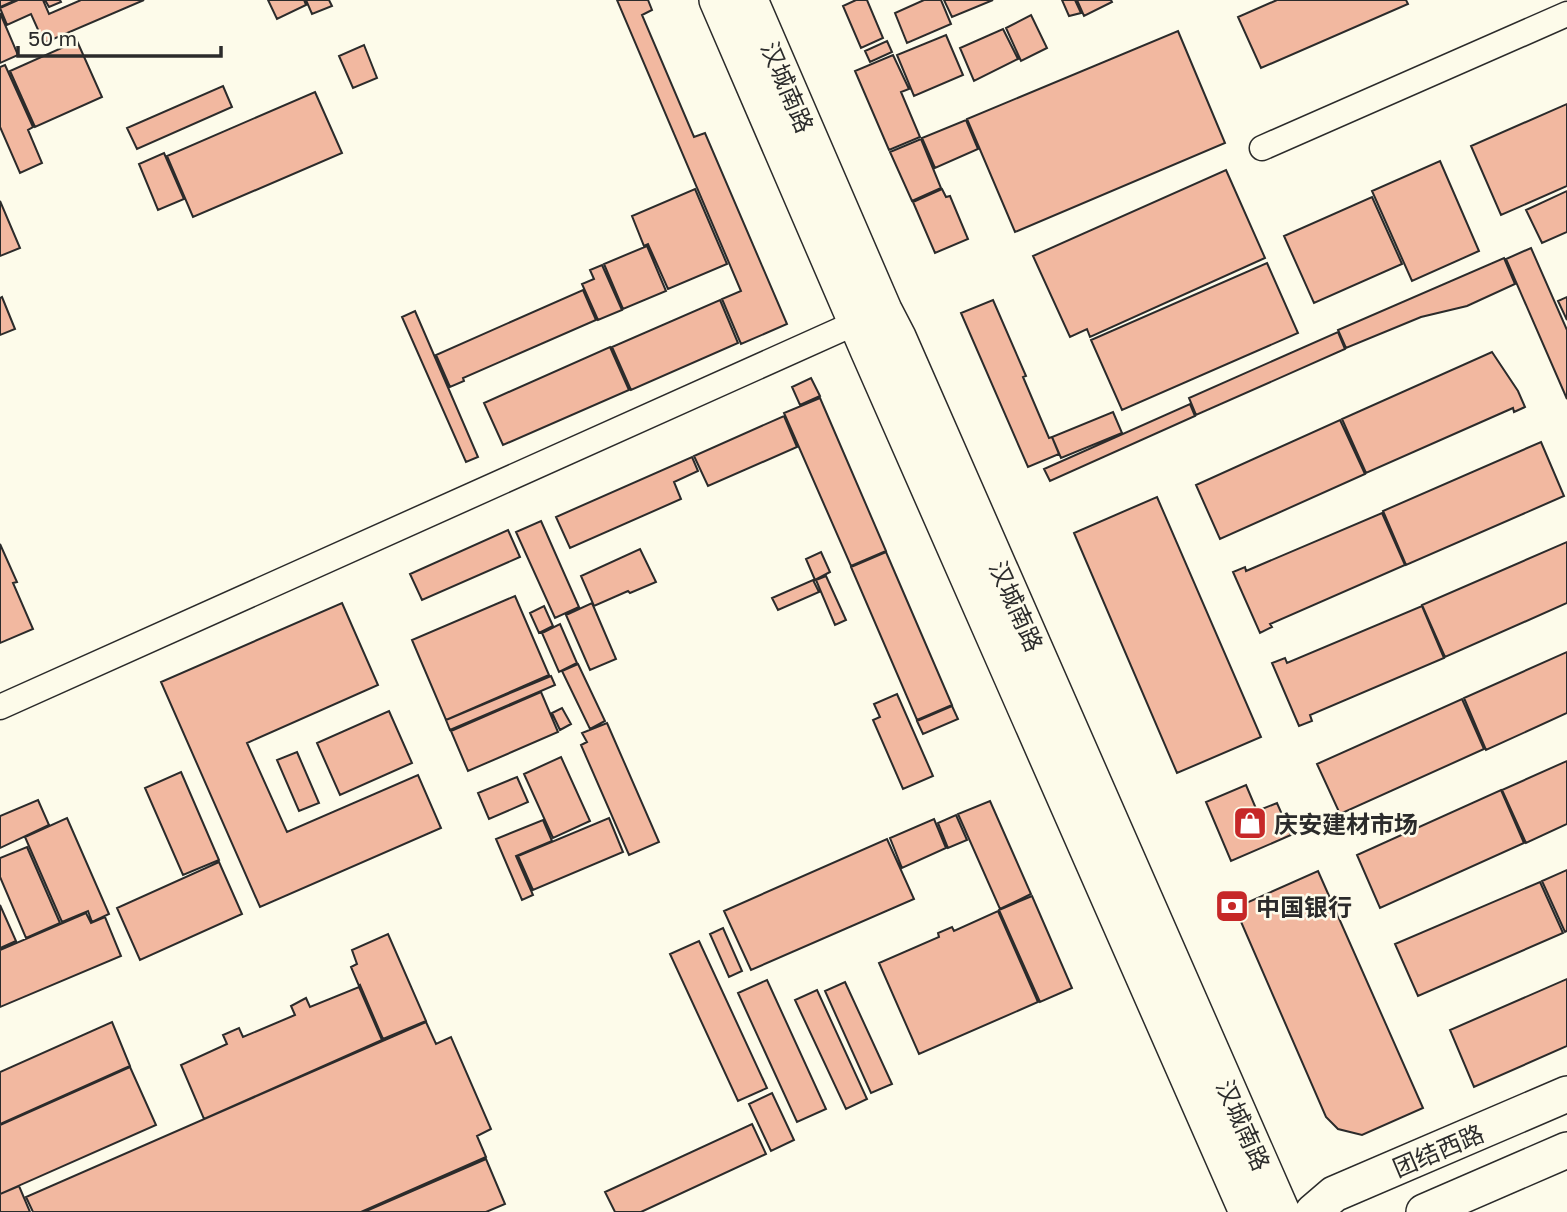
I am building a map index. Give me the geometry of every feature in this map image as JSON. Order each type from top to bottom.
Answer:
[{"type":"main road","name":"汉城南路","points":[[717,0],[870,316],[898,337],[1282,1212]]},
{"type":"main road","name":"汉城南路","points":[[750,0],[870,316],[1247,1212]]},
{"type":"main road","name":"团结西路","points":[[1312,1212],[1334,1194],[1567,1094]]},
{"type":"main road","points":[[1424,1212],[1567,1150]]},
{"type":"street","points":[[1262,148],[1567,14]]},
{"type":"street","points":[[0,707],[870,316]]},
{"type":"building","points":[[0,0],[16,0],[0,7]]},
{"type":"building","points":[[18,0],[43,0],[49,14],[81,0],[144,0],[44,43],[31,14],[7,25],[0,8]]},
{"type":"building","points":[[45,0],[60,0],[61,2],[49,7]]},
{"type":"building","points":[[268,0],[304,0],[306,5],[277,19]]},
{"type":"building","points":[[306,0],[329,0],[332,6],[312,14]]},
{"type":"building","points":[[617,0],[648,0],[652,10],[642,15],[694,137],[705,133],[787,324],[741,344],[722,299],[741,291]]},
{"type":"building","points":[[856,0],[867,0],[883,38],[861,48],[843,6]]},
{"type":"building","points":[[924,0],[941,0],[951,24],[907,43],[895,13]]},
{"type":"building","points":[[944,0],[993,0],[952,17]]},
{"type":"building","points":[[1062,0],[1075,0],[1081,13],[1069,16]]},
{"type":"building","points":[[1077,0],[1111,0],[1112,2],[1084,16]]},
{"type":"building","points":[[1277,0],[1406,0],[1408,4],[1261,68],[1238,17]]},
{"type":"building","points":[[0,13],[18,55],[0,63]]},
{"type":"building","points":[[1031,15],[1047,48],[1021,61],[1006,28]]},
{"type":"building","points":[[1003,29],[1018,59],[974,81],[960,48]]},
{"type":"building","points":[[1178,31],[1225,143],[1015,232],[967,119]]},
{"type":"building","points":[[946,35],[963,75],[914,96],[897,55]]},
{"type":"building","points":[[77,41],[102,97],[35,127],[10,71]]},
{"type":"building","points":[[887,41],[892,52],[870,62],[865,51]]},
{"type":"building","points":[[364,45],[377,78],[353,88],[339,56]]},
{"type":"building","points":[[893,55],[909,89],[901,92],[920,137],[889,150],[855,71]]},
{"type":"building","points":[[5,65],[33,127],[28,130],[42,163],[20,173],[0,127],[0,67]]},
{"type":"building","points":[[223,86],[232,107],[137,149],[127,128]]},
{"type":"building","points":[[315,92],[342,153],[193,217],[167,156]]},
{"type":"building","points":[[1567,104],[1567,186],[1501,215],[1471,146]]},
{"type":"building","points":[[966,120],[978,149],[935,168],[922,138]]},
{"type":"building","points":[[921,139],[941,188],[912,201],[890,152]]},
{"type":"building","points":[[164,153],[184,199],[158,210],[139,164]]},
{"type":"building","points":[[1440,161],[1479,251],[1412,281],[1372,191]]},
{"type":"building","points":[[1226,170],[1265,258],[1090,337],[1087,329],[1070,337],[1033,256]]},
{"type":"building","points":[[695,189],[727,264],[668,289],[648,244],[644,246],[632,216]]},
{"type":"building","points":[[942,189],[946,197],[950,196],[968,239],[935,253],[913,202]]},
{"type":"building","points":[[1567,191],[1567,232],[1542,243],[1526,210]]},
{"type":"building","points":[[1372,197],[1402,264],[1314,303],[1284,236]]},
{"type":"building","points":[[0,201],[20,248],[0,256]]},
{"type":"building","points":[[647,246],[666,291],[623,309],[604,264]]},
{"type":"building","points":[[1531,248],[1567,330],[1567,399],[1506,259]]},
{"type":"building","points":[[1504,258],[1515,284],[1467,306],[1421,317],[1346,348],[1338,330]]},
{"type":"building","points":[[1267,263],[1298,333],[1122,410],[1091,340]]},
{"type":"building","points":[[602,265],[622,310],[598,320],[582,284],[594,279],[590,270]]},
{"type":"building","points":[[583,290],[596,320],[463,378],[464,381],[450,387],[436,355]]},
{"type":"building","points":[[2,297],[15,329],[0,335],[0,298]]},
{"type":"building","points":[[1567,297],[1567,320],[1558,301]]},
{"type":"building","points":[[720,300],[738,343],[631,390],[612,347]]},
{"type":"building","points":[[993,300],[1049,438],[1052,437],[1059,454],[1028,467],[961,313]]},
{"type":"building","points":[[415,311],[478,457],[466,462],[402,317]]},
{"type":"building","points":[[1338,332],[1345,349],[1196,415],[1189,398]]},
{"type":"building","points":[[610,347],[629,390],[503,445],[484,403]]},
{"type":"building","points":[[1492,352],[1518,391],[1525,407],[1514,412],[1513,408],[1366,473],[1342,419]]},
{"type":"building","points":[[811,378],[820,396],[800,405],[792,387]]},
{"type":"building","points":[[820,398],[886,551],[851,566],[784,413]]},
{"type":"building","points":[[1190,404],[1195,416],[1050,481],[1044,469]]},
{"type":"building","points":[[1113,412],[1122,433],[1061,458],[1052,437]]},
{"type":"building","points":[[784,416],[797,447],[708,486],[694,456]]},
{"type":"building","points":[[1340,420],[1365,474],[1220,539],[1196,485]]},
{"type":"building","points":[[1541,442],[1564,496],[1406,565],[1383,511]]},
{"type":"building","points":[[692,457],[698,471],[674,482],[681,499],[570,548],[556,517]]},
{"type":"building","points":[[1157,497],[1261,737],[1177,773],[1074,533]]},
{"type":"building","points":[[1382,513],[1405,565],[1270,624],[1272,627],[1260,633],[1233,572],[1245,567],[1246,571]]},
{"type":"building","points":[[541,521],[579,607],[555,618],[516,532]]},
{"type":"building","points":[[508,530],[520,557],[422,600],[410,574]]},
{"type":"building","points":[[1567,542],[1567,603],[1445,657],[1422,605]]},
{"type":"building","points":[[0,544],[33,629],[0,643]]},
{"type":"building","points":[[640,549],[656,582],[594,606],[581,576]]},
{"type":"building","points":[[821,552],[830,572],[815,580],[806,559]]},
{"type":"building","points":[[886,552],[952,705],[917,720],[851,567]]},
{"type":"building","points":[[826,576],[846,620],[835,625],[816,580]]},
{"type":"building","points":[[813,580],[819,592],[778,610],[772,598]]},
{"type":"building","points":[[515,596],[549,675],[446,720],[412,640]]},
{"type":"building","points":[[342,603],[378,685],[247,743],[287,832],[418,775],[441,828],[260,907],[161,682]]},
{"type":"building","points":[[592,603],[616,659],[590,670],[566,615]]},
{"type":"building","points":[[544,606],[553,626],[539,633],[530,613]]},
{"type":"building","points":[[1422,606],[1444,658],[1310,715],[1312,721],[1299,726],[1272,663],[1285,658],[1287,663]]},
{"type":"building","points":[[560,624],[577,663],[559,672],[542,633]]},
{"type":"building","points":[[1567,652],[1567,713],[1486,750],[1464,698]]},
{"type":"building","points":[[578,664],[605,721],[590,729],[562,671]]},
{"type":"building","points":[[551,676],[555,685],[450,730],[446,720]]},
{"type":"building","points":[[541,692],[558,732],[468,771],[451,731]]},
{"type":"building","points":[[897,694],[933,776],[903,789],[873,720],[880,717],[874,704]]},
{"type":"building","points":[[1462,699],[1484,749],[1340,814],[1317,764]]},
{"type":"building","points":[[952,706],[958,719],[923,734],[917,721]]},
{"type":"building","points":[[562,708],[571,724],[560,730],[552,713]]},
{"type":"building","points":[[389,711],[412,763],[340,795],[317,743]]},
{"type":"building","points":[[607,723],[659,842],[629,855],[581,745],[587,742],[582,733]]},
{"type":"building","points":[[297,752],[319,803],[299,811],[277,760]]},
{"type":"building","points":[[561,757],[590,821],[553,838],[524,774]]},
{"type":"building","points":[[1567,761],[1567,824],[1526,843],[1502,790]]},
{"type":"building","points":[[181,772],[219,860],[183,875],[145,788]]},
{"type":"building","points":[[517,777],[528,802],[489,819],[478,793]]},
{"type":"building","name":"庆安建材市场","points":[[1246,785],[1257,811],[1277,803],[1291,835],[1231,861],[1206,802]]},
{"type":"building","points":[[1501,790],[1524,843],[1380,908],[1357,855]]},
{"type":"building","points":[[38,800],[49,825],[0,848],[0,816]]},
{"type":"building","points":[[990,801],[1031,894],[1000,909],[958,814]]},
{"type":"building","points":[[956,815],[967,840],[948,848],[938,823]]},
{"type":"building","points":[[67,818],[109,914],[92,922],[88,911],[62,922],[25,837]]},
{"type":"building","points":[[609,818],[623,852],[533,890],[518,856]]},
{"type":"building","points":[[934,819],[946,848],[902,868],[890,838]]},
{"type":"building","points":[[543,820],[552,841],[516,856],[533,895],[522,900],[496,839]]},
{"type":"building","points":[[887,839],[914,899],[751,970],[724,911]]},
{"type":"building","points":[[27,847],[60,923],[26,938],[0,877],[0,858]]},
{"type":"building","points":[[219,862],[242,914],[140,960],[117,908]]},
{"type":"building","points":[[1567,870],[1567,931],[1565,932],[1542,881]]},
{"type":"building","points":[[1318,871],[1423,1108],[1362,1135],[1338,1129],[1326,1117],[1235,908]]},
{"type":"building","points":[[1540,882],[1563,933],[1418,996],[1395,944]]},
{"type":"building","points":[[1032,896],[1072,988],[1040,1002],[999,910]]},
{"type":"building","points":[[0,905],[16,941],[0,948]]},
{"type":"building","points":[[998,911],[1038,1002],[919,1054],[879,963],[939,937],[938,933],[952,927],[954,931]]},
{"type":"building","points":[[86,913],[91,923],[105,917],[121,956],[0,1007],[0,950]]},
{"type":"building","points":[[723,928],[742,971],[729,977],[710,934]]},
{"type":"building","points":[[388,934],[426,1021],[383,1039],[351,967],[357,964],[352,950]]},
{"type":"building","points":[[699,941],[767,1088],[738,1101],[670,954]]},
{"type":"building","points":[[1567,979],[1567,1046],[1474,1087],[1450,1030]]},
{"type":"building","points":[[767,980],[826,1109],[797,1122],[738,993]]},
{"type":"building","points":[[845,982],[892,1084],[871,1093],[825,991]]},
{"type":"building","points":[[359,987],[382,1040],[204,1119],[181,1065],[227,1044],[223,1035],[239,1028],[243,1037],[295,1015],[291,1006],[306,998],[310,1007]]},
{"type":"building","points":[[817,990],[867,1099],[846,1109],[795,1000]]},
{"type":"building","points":[[112,1022],[130,1066],[0,1124],[0,1072]]},
{"type":"building","points":[[426,1022],[436,1044],[451,1037],[491,1129],[477,1136],[486,1157],[361,1212],[33,1212],[26,1197]]},
{"type":"building","points":[[130,1067],[156,1125],[0,1194],[0,1125]]},
{"type":"building","points":[[772,1093],[794,1140],[771,1151],[749,1104]]},
{"type":"building","points":[[752,1124],[766,1154],[641,1212],[615,1212],[605,1192]]},
{"type":"building","points":[[486,1159],[505,1204],[486,1212],[364,1212]]},
{"type":"building","points":[[19,1186],[30,1212],[0,1212],[0,1194]]},
{"type":"place","name":"庆安建材市场","points":[[1250,823]]},
{"type":"place","name":"中国银行","points":[[1232,906]]}]
